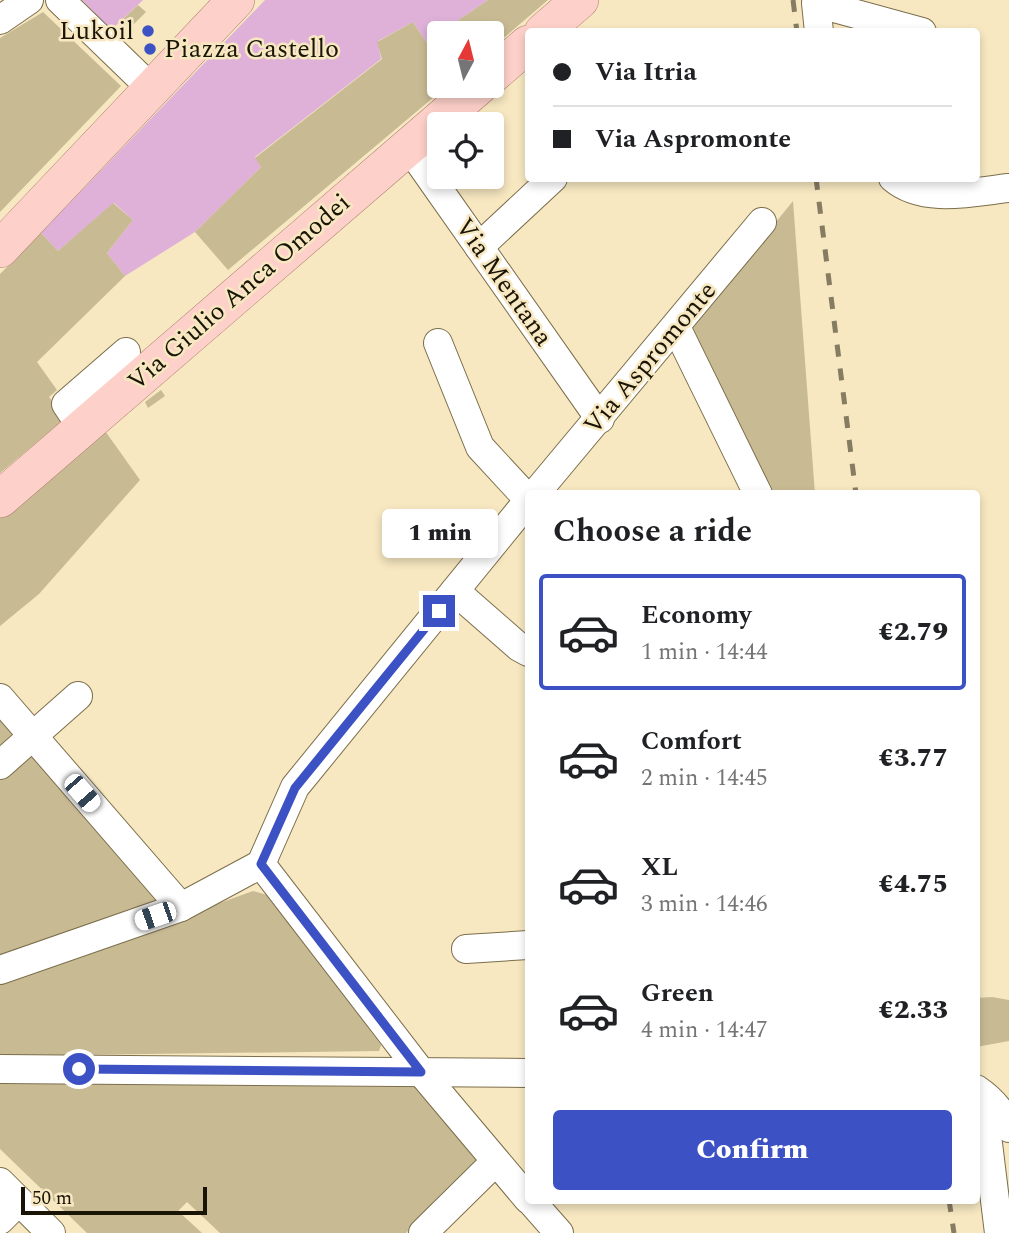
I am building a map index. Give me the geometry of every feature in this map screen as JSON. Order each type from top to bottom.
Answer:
[{"type":"main road","points":[[548,28],[580,0]]},
{"type":"main road","points":[[0,249],[152,89],[223,4]]},
{"type":"main road","points":[[504,65],[525,47]]},
{"type":"main road","name":"Via Giulio Anca Omodei","points":[[0,499],[465,98]]},
{"type":"street","points":[[60,0],[152,89]]},
{"type":"street","points":[[819,28],[816,3],[907,28]]},
{"type":"street","name":"Via Mentana","points":[[408,146],[600,419]]},
{"type":"street","points":[[479,247],[550,182]]},
{"type":"street","points":[[896,182],[917,192],[956,194],[1009,188]]},
{"type":"street","name":"Via Aspromonte","points":[[538,490],[762,222]]},
{"type":"street","points":[[676,327],[756,490]]},
{"type":"street","points":[[438,343],[480,447],[525,497]]},
{"type":"street","points":[[82,428],[66,404],[126,352]]},
{"type":"street","points":[[0,970],[181,906],[261,864],[295,788],[525,504]]},
{"type":"street","points":[[455,591],[525,651]]},
{"type":"street","points":[[0,765],[78,696]]},
{"type":"street","points":[[0,698],[181,906]]},
{"type":"street","points":[[261,864],[421,1072],[525,1195]]},
{"type":"street","points":[[466,949],[525,945]]},
{"type":"street","points":[[0,1069],[525,1073]]},
{"type":"street","points":[[980,1092],[988,1097],[1004,1117],[1009,1128]]},
{"type":"street","points":[[980,1112],[986,1127],[999,1233]]},
{"type":"street","points":[[423,1233],[495,1161]]},
{"type":"street","points":[[6,1201],[51,1233]]},
{"type":"street","points":[[533,1204],[559,1233]]},
{"type":"shaded area","points":[[82,0],[143,0],[111,30]]},
{"type":"shaded area","points":[[265,0],[488,0],[457,21],[427,21],[426,42],[413,22],[378,41],[381,59],[255,157],[261,167],[195,232],[125,276],[107,253],[133,220],[114,203],[58,251],[41,233]]},
{"type":"building","points":[[488,0],[548,0],[504,38],[504,21],[457,21]]},
{"type":"building","points":[[138,5],[146,12],[130,28],[122,20]]},
{"type":"building","points":[[43,12],[121,86],[0,212],[0,38]]},
{"type":"building","points":[[413,22],[426,42],[427,98],[433,98],[228,270],[195,232],[261,167],[255,158],[382,59],[377,42]]},
{"type":"building","points":[[793,201],[815,490],[768,490],[691,327]]},
{"type":"building","points":[[113,203],[133,220],[107,253],[125,276],[37,362],[57,390],[49,397],[66,418],[0,473],[0,274],[41,233],[58,251]]},
{"type":"building","points":[[161,390],[165,396],[148,408],[145,402]]},
{"type":"building","points":[[103,428],[140,480],[39,594],[0,626],[0,514]]},
{"type":"building","points":[[0,720],[18,741],[0,757]]},
{"type":"building","points":[[30,751],[162,905],[0,962],[0,777]]},
{"type":"building","points":[[253,891],[271,896],[381,1045],[379,1051],[0,1056],[0,982]]},
{"type":"building","points":[[980,998],[1009,1000],[1009,1041],[980,1046]]},
{"type":"building","points":[[0,1083],[419,1087],[477,1162],[406,1233],[220,1233],[187,1202],[178,1211],[202,1233],[87,1233],[0,1149]]},
{"type":"railway","points":[[793,0],[796,28]]},
{"type":"railway","points":[[817,182],[855,490]]},
{"type":"railway","points":[[950,1204],[954,1233]]},
{"type":"place","name":"Lukoil","points":[[148,31]]},
{"type":"place","name":"Piazza Castello","points":[[150,49]]},
{"type":"route","points":[[79,1069],[421,1072],[261,864],[295,788],[439,611]]}]
